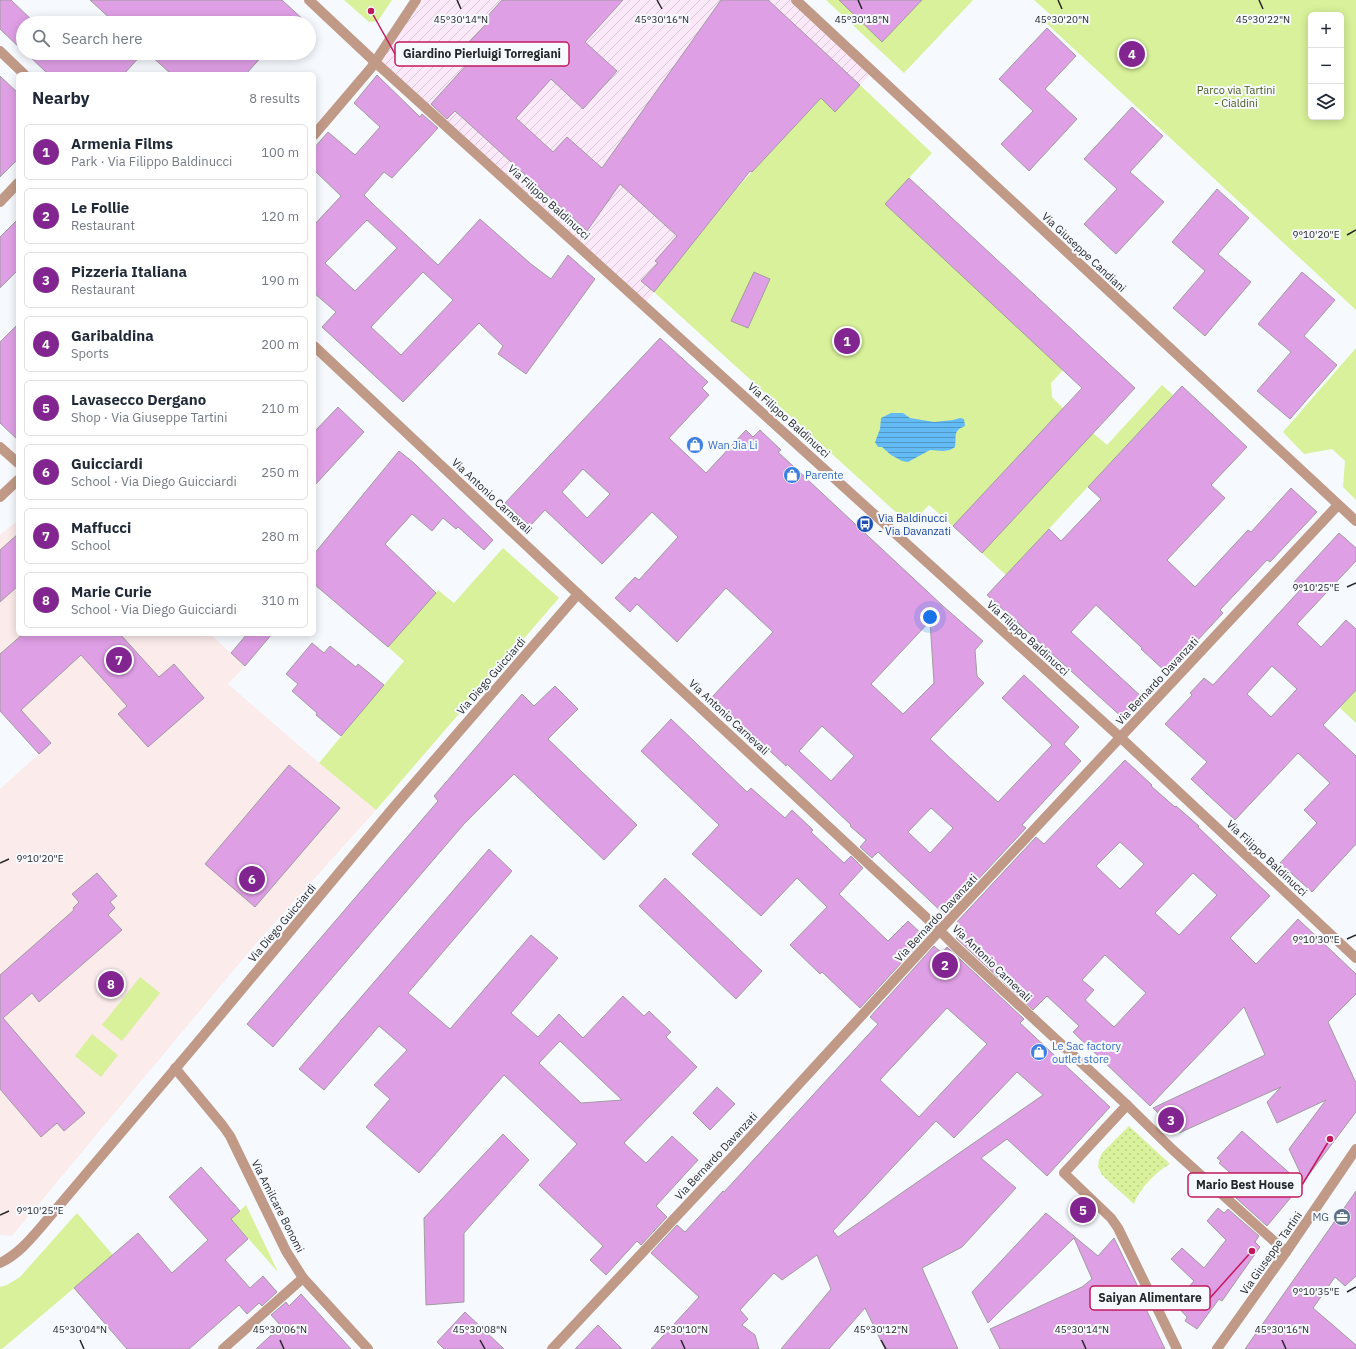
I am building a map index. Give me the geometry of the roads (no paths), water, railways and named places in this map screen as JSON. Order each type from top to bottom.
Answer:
[{"type":"street","name":"Via Filippo Baldinucci","points":[[309,0],[375,62],[1121,738],[1356,958]]},
{"type":"street","points":[[316,133],[375,62],[416,0]]},
{"type":"street","name":"Via Giuseppe Candiani","points":[[796,0],[1356,521]]},
{"type":"street","points":[[0,51],[22,72]]},
{"type":"street","points":[[0,202],[16,185]]},
{"type":"street","name":"Via Antonio Carnevali","points":[[316,348],[1127,1105],[1173,1150],[1286,1252]]},
{"type":"street","points":[[0,447],[16,461]]},
{"type":"street","points":[[0,497],[16,482]]},
{"type":"street","name":"Via Bernardo Davanzati","points":[[552,1349],[734,1156],[940,931],[1338,505]]},
{"type":"street","name":"Via Diego Guicciardi","points":[[0,1263],[24,1247],[393,808],[578,594]]},
{"type":"street","name":"Via Amilcare Bonomi","points":[[175,1068],[230,1136],[286,1251],[303,1278],[368,1349]]},
{"type":"street","points":[[1127,1105],[1064,1173],[1111,1218],[1118,1228],[1177,1349]]},
{"type":"street","name":"Via Giuseppe Tartini","points":[[1217,1349],[1286,1252],[1356,1149]]},
{"type":"street","points":[[223,1349],[303,1278]]},
{"type":"water","points":[[891,413],[903,413],[910,418],[934,422],[960,418],[964,419],[965,426],[958,430],[956,434],[955,447],[950,450],[930,450],[908,462],[902,461],[891,455],[882,447],[878,447],[875,442],[880,429],[881,418]]},
{"type":"place","name":"Giardino Pierluigi Torregiani","points":[[371,11]]},
{"type":"place","name":"Garibaldina","points":[[1132,54]]},
{"type":"place","name":"Armenia Films","points":[[847,341]]},
{"type":"place","name":"Wan Jia Li","points":[[695,445]]},
{"type":"place","name":"Parente","points":[[792,475]]},
{"type":"place","name":"Via Baldinucci - Via Davanzati","points":[[865,524]]},
{"type":"place","name":"Maffucci","points":[[119,660]]},
{"type":"place","name":"Guicciardi","points":[[252,879]]},
{"type":"place","name":"Le Follie","points":[[945,965]]},
{"type":"place","name":"Marie Curie","points":[[111,984]]},
{"type":"place","name":"Le Sac factory outlet store","points":[[1039,1052]]},
{"type":"place","name":"Pizzeria Italiana","points":[[1171,1120]]},
{"type":"place","name":"Mario Best House","points":[[1330,1139]]},
{"type":"place","name":"Lavasecco Dergano","points":[[1083,1210]]},
{"type":"place","name":"MG","points":[[1342,1217]]},
{"type":"place","name":"Saiyan Alimentare","points":[[1252,1251]]},
{"type":"park label","name":"Parco via Tartini - Cialdini","points":[[1236,96]]}]
